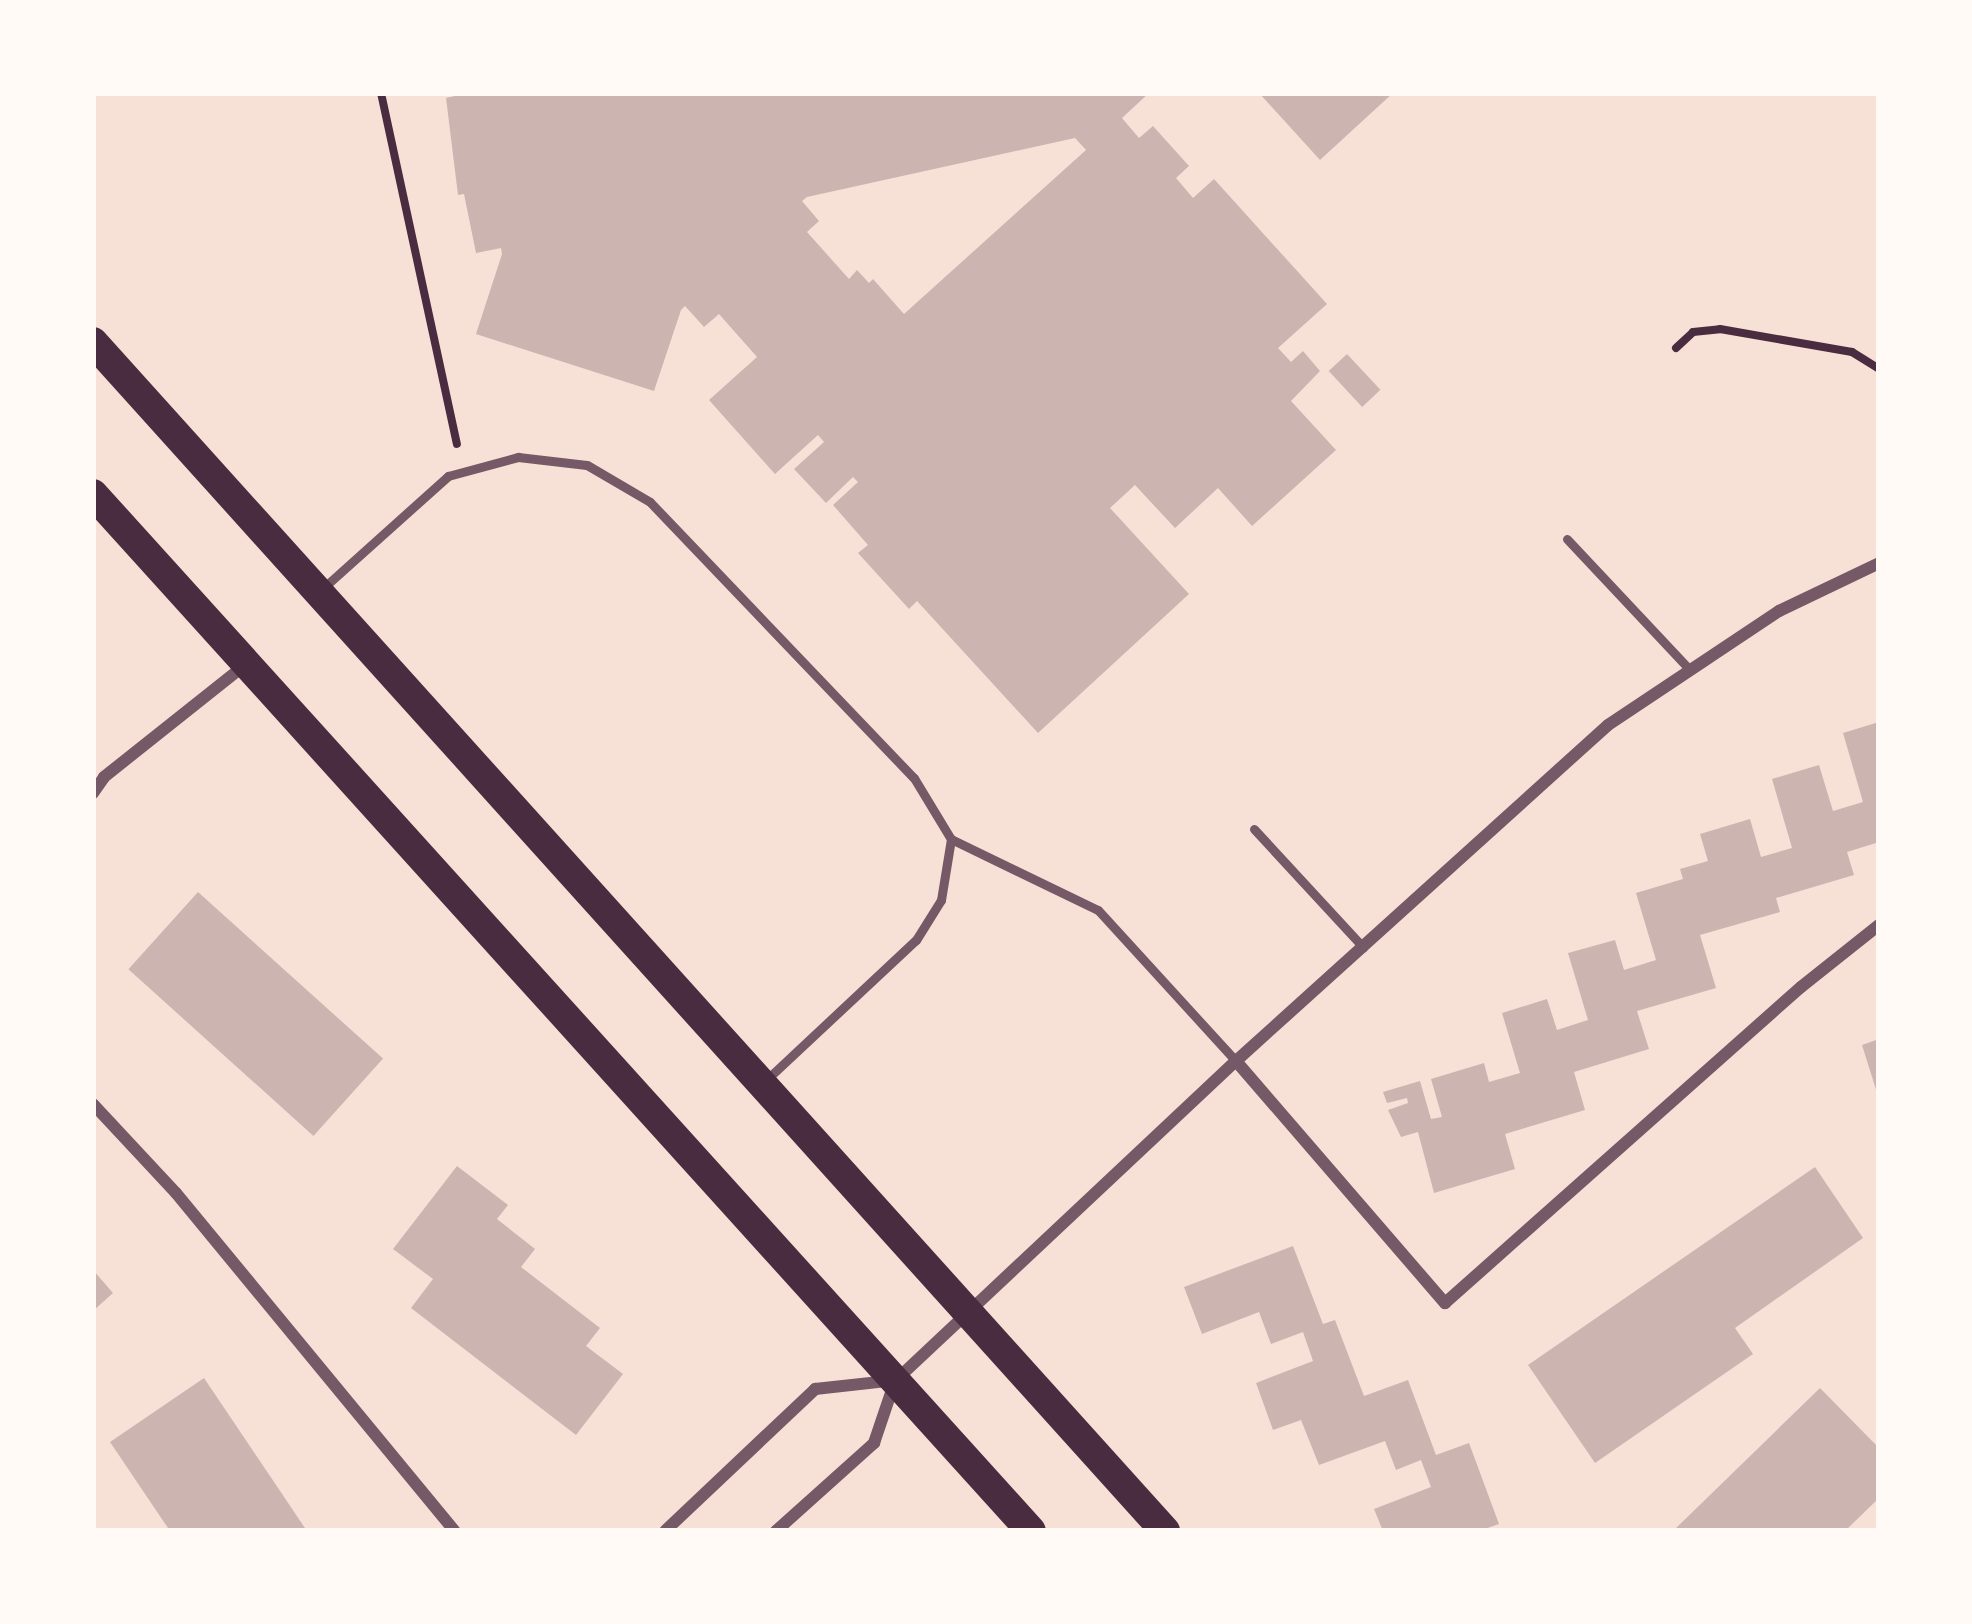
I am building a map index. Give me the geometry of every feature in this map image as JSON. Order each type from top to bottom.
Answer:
[{"type":"main road","points":[[93,342],[1165,1531]]},
{"type":"main road","points":[[93,494],[1031,1531]]},
{"type":"street","points":[[776,1531],[874,1443],[895,1381],[966,1312],[1236,1060],[1608,725],[1779,611],[1879,563]]},
{"type":"street","points":[[93,793],[104,777],[246,664]]},
{"type":"street","points":[[1236,1060],[1444,1304],[1879,925]]},
{"type":"street","points":[[93,1104],[176,1193],[455,1531]]},
{"type":"street","points":[[665,1531],[815,1389],[895,1381]]},
{"type":"lane","points":[[319,592],[448,476],[518,457],[587,465],[650,502],[914,778],[951,839],[1098,910],[1236,1060]]},
{"type":"lane","points":[[1567,539],[1688,668]]},
{"type":"lane","points":[[1254,830],[1363,947]]},
{"type":"lane","points":[[760,1086],[916,940],[941,900],[951,839]]},
{"type":"path","points":[[381,93],[463,472]]},
{"type":"path","points":[[1676,348],[1693,332],[1720,329],[1852,352],[1879,369]]},
{"type":"building","points":[[468,93],[1149,93],[1122,118],[1139,138],[1153,126],[1189,166],[1176,178],[1193,198],[1214,179],[1327,304],[1278,348],[1291,362],[1303,351],[1320,371],[1291,401],[1336,450],[1252,526],[1218,488],[1175,528],[1135,485],[1110,508],[1189,594],[1038,733],[917,601],[909,609],[858,553],[868,545],[833,505],[858,482],[853,477],[826,503],[794,469],[824,442],[818,435],[775,474],[709,400],[757,357],[719,314],[704,327],[685,306],[681,310],[654,391],[476,334],[502,254],[501,248],[476,253],[464,194],[458,195],[446,98]],"holes":[[[1075,138],[1086,150],[904,314],[873,279],[869,283],[857,270],[849,279],[807,232],[819,221],[802,201],[807,197]]]},
{"type":"building","points":[[1259,93],[1393,93],[1320,160]]},
{"type":"building","points":[[1347,354],[1380,390],[1362,407],[1329,371]]},
{"type":"building","points":[[1879,722],[1879,842],[1847,852],[1854,875],[1776,898],[1780,912],[1700,935],[1716,988],[1637,1011],[1649,1049],[1574,1072],[1585,1110],[1505,1134],[1515,1169],[1434,1193],[1418,1132],[1401,1137],[1388,1110],[1408,1103],[1407,1098],[1387,1103],[1383,1092],[1420,1081],[1431,1119],[1442,1117],[1431,1079],[1484,1063],[1489,1082],[1520,1073],[1502,1013],[1547,999],[1557,1030],[1588,1020],[1568,953],[1615,940],[1624,970],[1656,960],[1636,893],[1683,879],[1680,869],[1708,861],[1700,834],[1750,819],[1761,857],[1792,848],[1772,779],[1819,765],[1833,811],[1863,802],[1843,733]]},
{"type":"building","points":[[198,892],[383,1059],[313,1136],[128,969]]},
{"type":"building","points":[[1879,1039],[1879,1096],[1878,1096],[1862,1045]]},
{"type":"building","points":[[457,1166],[508,1205],[497,1219],[535,1249],[521,1267],[600,1328],[586,1346],[623,1374],[576,1435],[411,1308],[433,1279],[393,1249]]},
{"type":"building","points":[[1815,1167],[1863,1238],[1735,1328],[1753,1354],[1595,1463],[1528,1365]]},
{"type":"building","points":[[1293,1246],[1323,1324],[1335,1320],[1364,1396],[1408,1380],[1436,1455],[1469,1443],[1499,1524],[1479,1531],[1383,1531],[1374,1509],[1431,1487],[1421,1460],[1396,1470],[1385,1441],[1319,1465],[1301,1420],[1273,1430],[1256,1383],[1313,1361],[1303,1332],[1271,1344],[1259,1312],[1202,1334],[1184,1287]]},
{"type":"building","points":[[93,1270],[113,1293],[93,1311]]},
{"type":"building","points":[[204,1378],[307,1531],[170,1531],[110,1442]]},
{"type":"building","points":[[1820,1388],[1879,1448],[1879,1498],[1845,1531],[1673,1531]]}]
